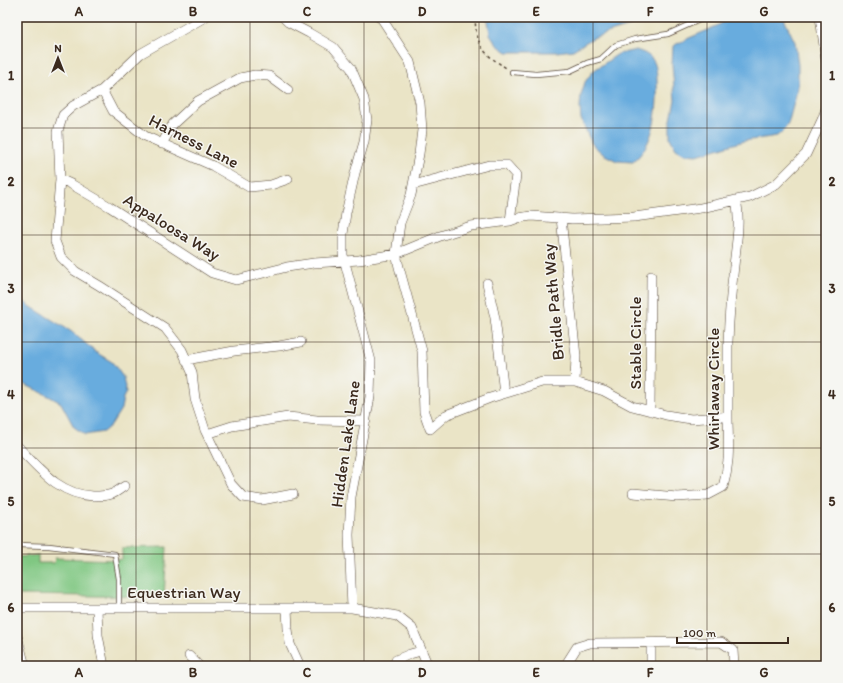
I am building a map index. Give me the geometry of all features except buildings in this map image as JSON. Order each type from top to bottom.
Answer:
[{"type":"street","points":[[205,17],[140,54],[102,90],[73,106],[63,115],[58,131],[60,179],[55,241],[61,257],[75,271],[165,328],[182,350],[192,372],[195,399],[207,434],[231,484],[243,497],[262,500],[293,494]]},
{"type":"street","name":"Hidden Lake Lane","points":[[283,17],[288,22],[333,48],[351,68],[364,99],[367,120],[364,142],[355,173],[343,234],[344,261],[371,361],[370,397],[351,497],[349,535],[352,608]]},
{"type":"street","points":[[379,17],[382,19],[410,62],[420,103],[422,130],[419,154],[411,195],[400,223],[396,254],[422,351],[424,412],[430,429],[446,415],[504,393],[542,382],[575,382],[604,391],[632,406],[650,412],[691,420],[728,416]]},
{"type":"street","points":[[820,17],[826,60]]},
{"type":"street","points":[[162,144],[173,124],[198,101],[240,78],[255,75],[269,76],[288,90]]},
{"type":"street","name":"Harness Lane","points":[[102,90],[113,111],[145,136],[213,166],[249,187],[271,185],[288,179]]},
{"type":"street","name":"Appaloosa Way","points":[[60,179],[110,207],[212,273],[236,280],[314,263],[344,261],[396,254],[440,236],[471,226],[510,221],[518,218],[531,216],[603,219],[646,216],[701,208],[750,197],[776,184],[806,154],[826,109]]},
{"type":"street","points":[[413,185],[489,165],[507,165],[516,175],[510,221]]},
{"type":"street","name":"Whirlaway Circle","points":[[633,493],[677,497],[708,495],[722,487],[727,472],[729,455],[728,342],[731,292],[738,231],[738,208],[736,200]]},
{"type":"street","name":"Bridle Path Way","points":[[561,218],[576,356],[575,382]]},
{"type":"street","name":"Stable Circle","points":[[650,412],[651,276]]},
{"type":"street","points":[[487,283],[495,318],[504,393]]},
{"type":"street","points":[[186,360],[234,351],[301,342]]},
{"type":"street","points":[[207,434],[232,426],[288,416],[317,420],[366,421]]},
{"type":"street","points":[[17,446],[44,475],[56,484],[85,496],[102,496],[112,494],[125,486]]},
{"type":"street","name":"Equestrian Way","points":[[17,608],[352,608],[397,616],[412,628],[428,666]]},
{"type":"street","points":[[96,608],[98,635],[104,666]]},
{"type":"street","points":[[287,608],[290,644],[300,666]]},
{"type":"street","points":[[17,636],[25,666]]},
{"type":"street","points":[[565,666],[577,647],[590,643],[721,642],[733,650],[734,666]]},
{"type":"street","points":[[651,643],[651,666]]},
{"type":"street","points":[[394,666],[396,660],[421,651]]},
{"type":"street","points":[[188,656],[199,666]]},
{"type":"lane","points":[[512,72],[542,74],[570,71],[587,63],[601,59],[616,45],[668,34],[706,17]]},
{"type":"lane","points":[[17,545],[49,546],[116,554],[119,579],[119,608]]},
{"type":"path","points":[[475,17],[476,35],[482,50],[496,62],[512,72]]},
{"type":"green space","points":[[167,547],[164,597],[17,595],[17,557],[38,555],[38,563],[54,563],[55,558],[115,560],[122,559],[122,548]]},
{"type":"water","points":[[488,17],[659,17],[593,38],[573,50],[557,52],[507,52],[497,45],[490,34]]},
{"type":"water","points":[[731,17],[783,17],[795,42],[798,65],[798,83],[788,124],[777,136],[744,141],[697,155],[685,154],[676,149],[670,138],[670,125],[675,100],[672,64],[673,46],[724,22]]},
{"type":"water","points":[[636,50],[649,56],[655,66],[657,74],[656,113],[651,135],[641,154],[633,162],[617,161],[603,154],[592,144],[581,119],[581,95],[585,82],[593,71],[618,54]]},
{"type":"water","points":[[17,294],[28,305],[72,332],[97,353],[112,362],[123,377],[126,392],[121,409],[111,425],[103,432],[85,435],[74,427],[61,403],[17,381]]}]
